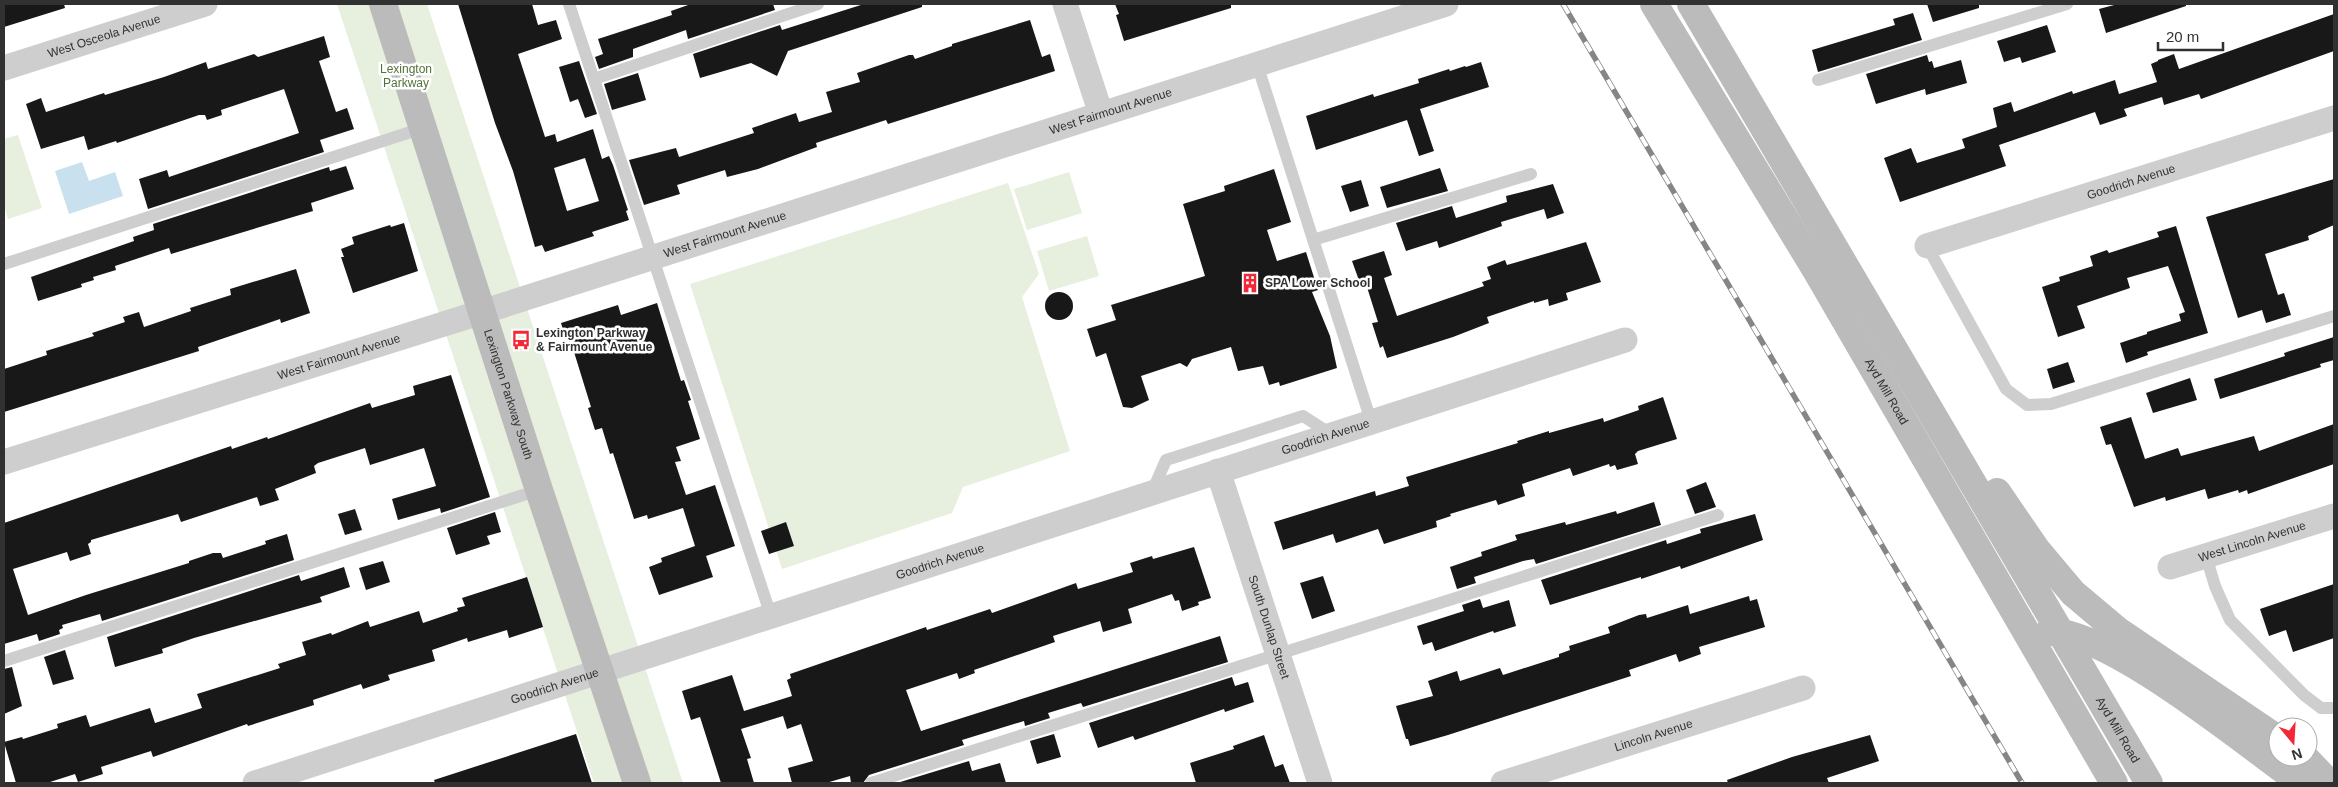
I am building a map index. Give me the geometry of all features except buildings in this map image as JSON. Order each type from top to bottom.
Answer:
[{"type":"main road","name":"Lexington Parkway South","points":[[383,4],[538,490],[637,783]]},
{"type":"main road","name":"Ayd Mill Road","points":[[1654,4],[1816,270],[2114,783]]},
{"type":"main road","name":"Ayd Mill Road","points":[[1692,4],[2149,783]]},
{"type":"main road","points":[[1942,429],[1999,495],[2036,549],[2073,593],[2118,630],[2268,732]]},
{"type":"main road","points":[[2028,632],[2059,631],[2100,644],[2168,687],[2288,773],[2298,783]]},
{"type":"main road","points":[[2314,767],[2329,783]]},
{"type":"street","name":"West Osceola Avenue","points":[[4,68],[204,4]]},
{"type":"street","points":[[1065,4],[1101,114]]},
{"type":"street","name":"West Fairmount Avenue","points":[[4,462],[653,258],[1446,4]]},
{"type":"street","name":"Goodrich Avenue","points":[[1927,246],[2334,118]]},
{"type":"street","name":"Goodrich Avenue","points":[[255,783],[600,673],[1218,470],[1625,340]]},
{"type":"street","name":"South Dunlap Street","points":[[1218,470],[1320,783]]},
{"type":"street","name":"West Lincoln Avenue","points":[[2170,567],[2334,516]]},
{"type":"street","name":"Lincoln Avenue","points":[[1503,783],[1803,688]]},
{"type":"lane","points":[[569,4],[771,616]]},
{"type":"lane","points":[[594,79],[818,4]]},
{"type":"lane","points":[[1818,80],[2067,4]]},
{"type":"lane","points":[[1257,64],[1371,421]]},
{"type":"lane","points":[[4,264],[423,128]]},
{"type":"lane","points":[[1313,240],[1530,174]]},
{"type":"lane","points":[[1927,246],[2006,389],[2027,405],[2051,404],[2334,316]]},
{"type":"lane","points":[[1152,492],[1166,460],[1303,416],[1331,434]]},
{"type":"lane","points":[[4,661],[538,490]]},
{"type":"lane","points":[[871,783],[1718,514]]},
{"type":"lane","points":[[2206,556],[2214,586],[2230,620],[2304,695],[2321,708],[2334,708]]},
{"type":"green space","name":"Lexington Parkway","points":[[337,4],[427,4],[683,783],[594,783]]},
{"type":"green space","points":[[18,135],[42,208],[8,219],[4,205],[4,139]]},
{"type":"green space","points":[[1069,172],[1082,213],[1027,230],[1014,189]]},
{"type":"green space","points":[[1008,183],[1039,274],[1022,297],[1070,451],[963,487],[952,513],[782,569],[690,284]]},
{"type":"green space","points":[[1087,236],[1099,276],[1049,291],[1037,251]]},
{"type":"water","points":[[82,162],[89,181],[115,172],[123,196],[69,214],[55,171]]},
{"type":"railway","points":[[1563,4],[2022,783]]},
{"type":"place","name":"SPA Lower School","points":[[1250,283]]},
{"type":"place","name":"Lexington Parkway & Fairmount Avenue","points":[[521,340]]}]
